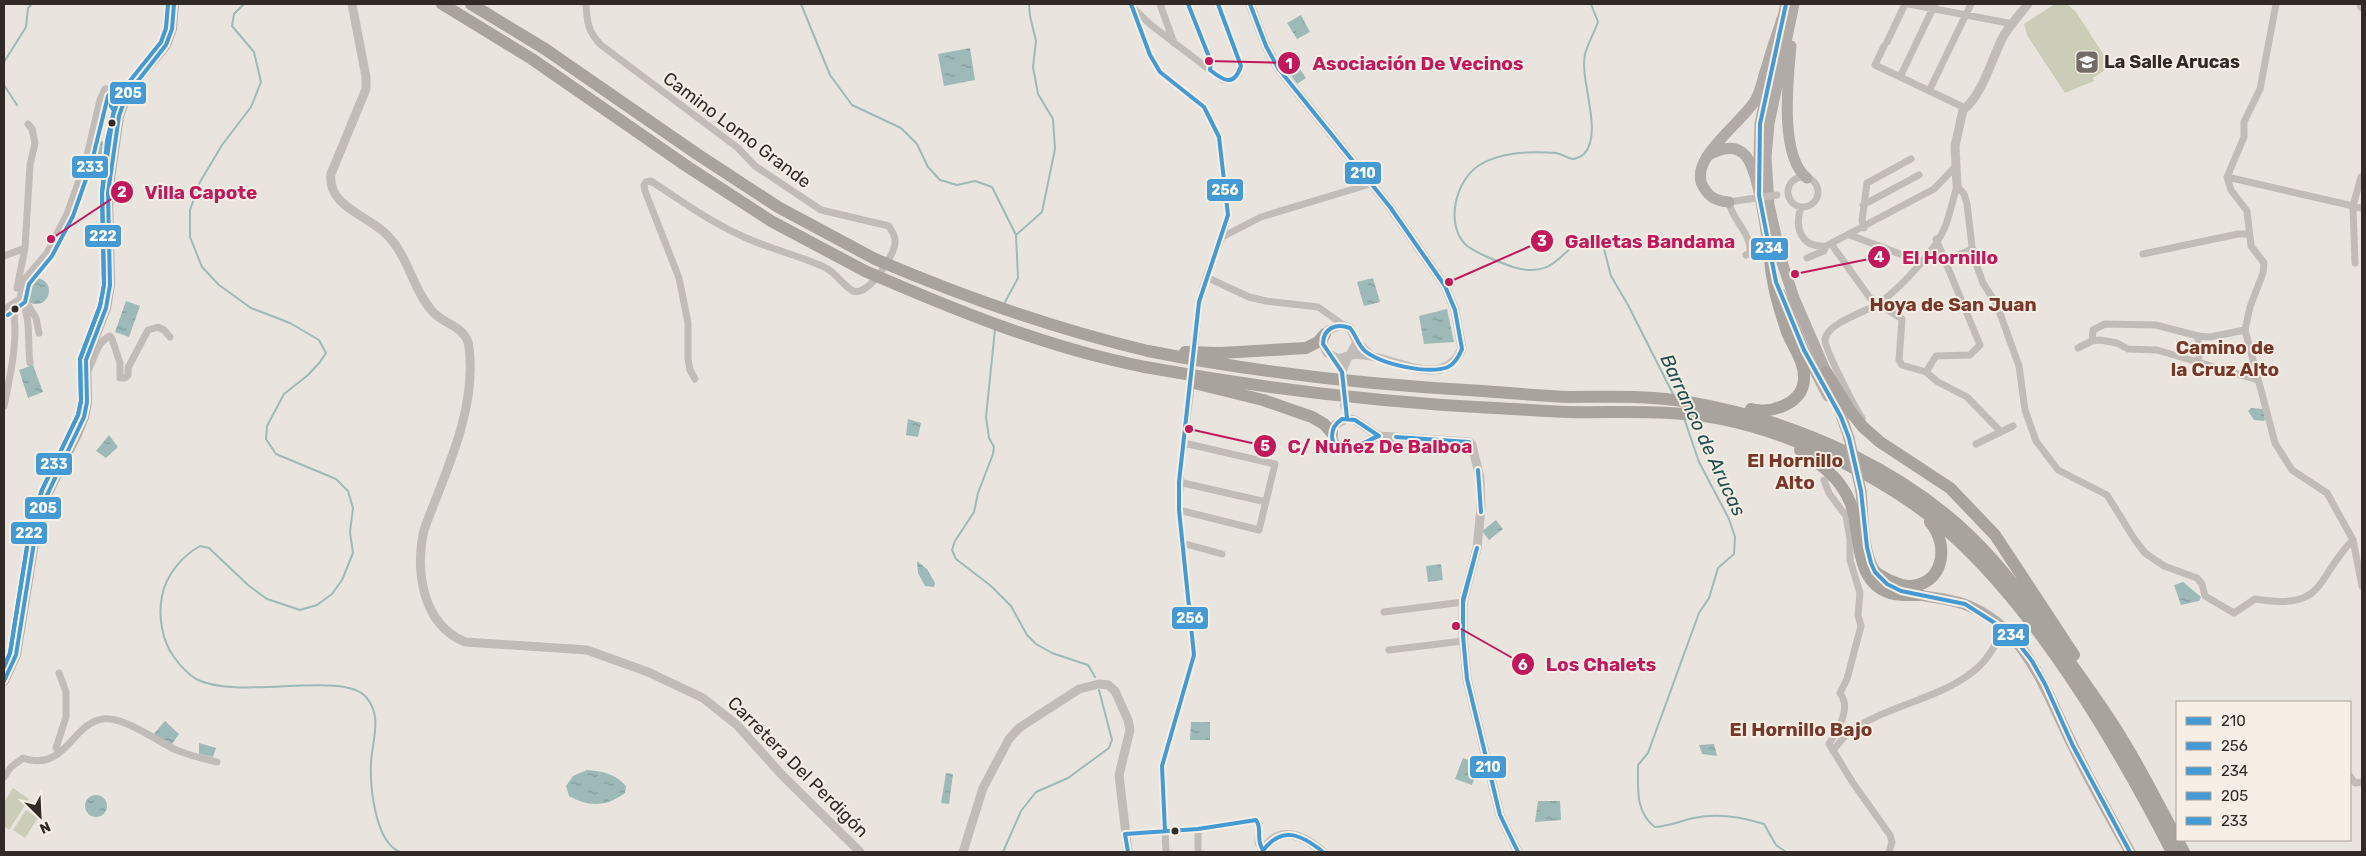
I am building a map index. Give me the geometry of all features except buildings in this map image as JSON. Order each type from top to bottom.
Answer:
[{"type":"highway","points":[[472,4],[545,49],[697,154],[778,207],[875,259],[990,306],[1088,337],[1252,370],[1392,385],[1687,402],[1807,433],[1843,449],[1912,490],[1959,526],[1992,559],[2037,615],[2109,718]]},
{"type":"highway","points":[[446,6],[532,59],[688,167],[771,221],[865,271],[950,308],[1012,330],[1087,354],[1263,400],[1304,414],[1324,424],[1332,433]]},
{"type":"highway","points":[[1144,369],[1235,383],[1334,395],[1481,407],[1568,412],[1654,411],[1746,416],[1777,410],[1789,403],[1799,393],[1805,380],[1803,367],[1788,334],[1772,282],[1769,249]]},
{"type":"highway","points":[[1147,349],[1197,353],[1306,348],[1318,342],[1327,332]]},
{"type":"highway","points":[[1826,372],[1850,411],[1874,437],[1950,488],[1995,535],[2062,636],[2176,838]]},
{"type":"highway","points":[[1746,416],[1825,468],[1844,490],[1854,512],[1862,561],[1871,580],[1892,594],[1920,596]]},
{"type":"highway","points":[[1781,438],[1840,461],[1887,486],[1951,533],[2002,585],[2040,635],[2114,748],[2172,852]]},
{"type":"highway","points":[[1875,572],[1890,581],[1908,586],[1925,581],[1937,569],[1942,553],[1940,536],[1919,509]]},
{"type":"highway","points":[[2178,841],[2184,852]]},
{"type":"main road","points":[[4,681],[16,655],[37,524],[48,493],[84,417],[87,402],[86,360],[102,324],[110,285],[108,193],[114,142],[121,110],[126,96],[166,44],[172,30],[174,4]]},
{"type":"main road","points":[[1726,205],[1708,195],[1701,185],[1702,164],[1715,144],[1748,112],[1758,97],[1786,4]]},
{"type":"main road","points":[[1795,4],[1789,65],[1788,135],[1795,165],[1807,178]]},
{"type":"main road","points":[[1795,4],[1769,124],[1768,193],[1782,262],[1804,322],[1826,372],[1849,438],[1861,491],[1867,548],[1875,572],[1886,584],[1920,596],[1965,604],[2001,627],[2015,639],[2032,661],[2045,684],[2073,746],[2130,852]]},
{"type":"main road","points":[[1754,197],[1760,124],[1782,19]]},
{"type":"main road","points":[[1707,156],[1721,148],[1735,149],[1745,155],[1751,166],[1754,197],[1776,282],[1804,350],[1841,417]]},
{"type":"street","name":"Carretera Del Perdigón","points":[[352,4],[366,77],[366,89],[331,174],[330,184],[340,201],[379,227],[393,241],[403,256],[425,302],[434,313],[460,330],[466,336],[470,346],[468,404],[463,424],[424,530],[421,544],[423,592],[426,603],[446,630],[455,638],[465,642],[587,650],[648,672],[703,698],[736,725],[782,775],[860,852]]},
{"type":"street","name":"Camino Lomo Grande","points":[[586,4],[588,27],[591,35],[601,45],[738,148],[755,166],[821,210],[882,224],[888,226],[894,234],[895,245],[891,255],[870,287],[861,292],[852,291],[836,274],[826,267],[772,249],[739,235],[651,181],[646,182],[644,185],[645,192],[679,278],[688,323],[688,359],[690,370],[695,379]]},
{"type":"street","points":[[1160,4],[1174,43]]},
{"type":"street","points":[[1188,4],[1211,62],[1210,70]]},
{"type":"street","points":[[1132,5],[1174,43],[1222,80],[1231,80],[1238,75],[1241,66],[1218,4]]},
{"type":"street","points":[[1250,4],[1266,46],[1278,68],[1390,207],[1445,286],[1455,310],[1462,349],[1450,366],[1436,370],[1406,366],[1372,356],[1358,354],[1349,356]]},
{"type":"street","points":[[1964,110],[1961,106],[1875,65],[1907,4],[1934,6],[2013,24]]},
{"type":"street","points":[[1928,91],[1971,4]]},
{"type":"street","points":[[1874,437],[1859,414],[1828,353],[1825,341],[1826,336],[1837,324],[1877,304],[1900,286],[1921,262],[1944,228],[1957,186],[1954,146],[1964,110],[1971,102],[2004,36],[2028,4]]},
{"type":"street","points":[[2276,4],[2260,88],[2244,122],[2244,137],[2227,177],[2231,190],[2247,211],[2251,246],[2264,263],[2263,273],[2250,307],[2245,330],[2275,443],[2292,470],[2327,492],[2353,540],[2362,586]]},
{"type":"street","points":[[1132,5],[1150,55],[1160,72],[1204,107],[1219,137],[1228,215],[1222,237],[1206,277],[1194,347]]},
{"type":"street","points":[[1900,77],[1934,6]]},
{"type":"street","points":[[4,406],[12,356],[17,300],[23,281],[46,253],[67,214],[85,164],[100,100],[105,89],[114,88],[118,96],[117,105],[121,110]]},
{"type":"street","points":[[28,124],[32,129],[35,143],[30,165],[25,248],[16,295],[17,300],[27,312],[27,346],[30,362]]},
{"type":"street","points":[[1858,233],[1867,183],[1911,159]]},
{"type":"street","points":[[1800,207],[1797,222],[1800,236],[1814,246],[1829,245],[1858,233],[1934,189],[1955,167]]},
{"type":"street","points":[[1864,205],[1919,175]]},
{"type":"street","points":[[2227,177],[2362,208]]},
{"type":"street","points":[[2355,263],[2353,206],[2361,177]]},
{"type":"street","points":[[1797,178],[1807,178],[1815,184],[1817,198],[1810,205],[1800,207],[1792,203],[1788,194],[1790,185],[1797,178]]},
{"type":"street","points":[[1222,237],[1260,216],[1370,184]]},
{"type":"street","points":[[1957,186],[1964,194],[1967,204],[1972,249],[1984,283],[1997,305],[2020,366],[2026,410],[2036,441],[2049,461],[2058,470],[2107,495],[2134,540],[2145,553],[2164,566],[2197,578],[2202,584],[2205,596],[2234,613],[2255,599],[2270,602],[2300,601],[2309,596],[2322,584],[2353,540]]},
{"type":"street","points":[[1746,255],[1750,253],[1749,242],[1740,224],[1726,205],[1754,197],[1788,194]]},
{"type":"street","points":[[1858,233],[1921,262]]},
{"type":"street","points":[[2142,254],[2238,234],[2250,234]]},
{"type":"street","points":[[1926,372],[1936,356],[1970,355],[1980,345],[1936,239]]},
{"type":"street","points":[[1807,258],[1824,251],[1829,245]]},
{"type":"street","points":[[1829,245],[1877,304],[1902,319],[1899,360],[1902,365],[1926,372],[1938,382],[1967,397],[2001,432]]},
{"type":"street","points":[[4,256],[25,248]]},
{"type":"street","points":[[1945,260],[1972,249]]},
{"type":"street","points":[[1211,266],[1218,282]]},
{"type":"street","points":[[1206,277],[1266,301],[1311,306],[1325,311],[1354,332],[1357,342],[1372,356]]},
{"type":"street","points":[[1203,289],[1218,282]]},
{"type":"street","points":[[4,310],[17,300]]},
{"type":"street","points":[[17,300],[36,318],[39,333]]},
{"type":"street","points":[[1325,311],[1329,318],[1324,348],[1335,358],[1342,371],[1357,342]]},
{"type":"street","points":[[2092,341],[2093,330],[2105,324],[2156,325],[2198,336],[2210,337],[2245,330]]},
{"type":"street","points":[[1327,332],[1336,326],[1345,326]]},
{"type":"street","points":[[85,375],[91,367],[99,345],[110,336],[120,363],[118,375],[120,378],[125,378],[128,375],[128,368],[148,330],[158,327],[164,330],[170,337]]},
{"type":"street","points":[[2198,336],[2199,363]]},
{"type":"street","points":[[2078,348],[2092,341],[2117,343],[2128,349],[2157,350],[2258,380]]},
{"type":"street","points":[[4,358],[12,356]]},
{"type":"street","points":[[1166,852],[1162,766],[1194,655],[1179,510],[1179,482],[1190,396]]},
{"type":"street","points":[[1379,436],[1362,426],[1346,413],[1338,421],[1332,433],[1335,443],[1343,449],[1353,449],[1361,443],[1379,436],[1469,442],[1472,445],[1480,478],[1481,508],[1477,548],[1463,602],[1467,679],[1500,815],[1518,852]]},
{"type":"street","points":[[1361,443],[1364,435],[1362,426]]},
{"type":"street","points":[[1976,444],[2013,426]]},
{"type":"street","points":[[1179,510],[1259,530],[1275,464],[1184,443]]},
{"type":"street","points":[[1824,480],[1829,493],[1846,516],[1850,539],[1850,560],[1860,593],[1858,615],[1861,626],[1847,679],[1840,693],[1845,699],[1846,707],[1840,726],[1829,744],[1853,783],[1890,835],[1892,842],[1889,852]]},
{"type":"street","points":[[1179,482],[1266,502]]},
{"type":"street","points":[[1182,543],[1222,554]]},
{"type":"street","points":[[1384,612],[1463,602]]},
{"type":"street","points":[[1995,647],[2001,627]]},
{"type":"street","points":[[1833,751],[1851,731],[1951,686],[1966,676],[2003,641],[2015,639]]},
{"type":"street","points":[[1389,650],[1464,641]]},
{"type":"street","points":[[59,673],[66,692],[66,717],[56,748],[59,753]]},
{"type":"street","points":[[963,852],[983,788],[1009,739],[1019,728],[1079,689],[1099,684],[1108,685],[1116,691],[1130,730],[1119,775],[1128,852]]},
{"type":"street","points":[[4,777],[11,767],[23,758],[34,762],[46,760],[59,753],[93,721],[105,718],[118,720],[177,750],[217,762]]},
{"type":"street","points":[[2351,777],[2355,783],[2362,782]]},
{"type":"street","points":[[1125,834],[1198,829],[1256,820],[1259,824],[1258,843],[1265,850],[1283,835],[1296,834],[1304,837],[1323,852]]},
{"type":"street","points":[[1198,829],[1198,852]]},
{"type":"green space","points":[[2055,4],[2067,4],[2076,12],[2111,66],[2093,78],[2094,81],[2065,93],[2027,35],[2024,24]]},
{"type":"green space","points":[[13,788],[29,799],[9,830],[4,826],[4,802]]},
{"type":"green space","points":[[26,810],[38,818],[25,838],[13,830]]},
{"type":"water","points":[[1301,15],[1310,32],[1297,39],[1287,23]]},
{"type":"water","points":[[970,48],[975,80],[944,86],[938,54]]},
{"type":"water","points":[[1292,58],[1306,78],[1297,84],[1283,64]]},
{"type":"water","points":[[98,141],[104,141],[109,146],[107,155],[98,157],[93,152],[93,146]]},
{"type":"water","points":[[36,278],[45,282],[49,291],[45,300],[36,304],[27,300],[23,291],[27,282]]},
{"type":"water","points":[[1373,278],[1380,302],[1364,306],[1357,282]]},
{"type":"water","points":[[126,301],[140,306],[129,337],[115,332]]},
{"type":"water","points":[[1447,309],[1454,342],[1424,344],[1419,316]]},
{"type":"water","points":[[33,365],[43,392],[28,398],[19,370]]},
{"type":"water","points":[[2251,408],[2263,409],[2264,421],[2254,420],[2248,411]]},
{"type":"water","points":[[908,419],[921,423],[918,437],[906,435]]},
{"type":"water","points":[[109,435],[118,447],[106,458],[96,451]]},
{"type":"water","points":[[1496,520],[1503,529],[1489,540],[1482,531]]},
{"type":"water","points":[[917,561],[927,569],[935,583],[934,587],[925,586],[918,573]]},
{"type":"water","points":[[1441,564],[1443,580],[1428,582],[1426,566]]},
{"type":"water","points":[[2183,582],[2201,597],[2199,601],[2181,605],[2174,585]]},
{"type":"water","points":[[165,721],[179,734],[172,744],[153,735]]},
{"type":"water","points":[[1191,722],[1210,722],[1210,740],[1190,740]]},
{"type":"water","points":[[199,743],[216,748],[213,757],[199,754]]},
{"type":"water","points":[[1714,744],[1717,756],[1702,754],[1699,745]]},
{"type":"water","points":[[1463,758],[1480,764],[1472,785],[1455,779]]},
{"type":"water","points":[[587,770],[603,772],[618,779],[626,786],[625,793],[611,801],[597,804],[576,800],[569,796],[566,786],[573,776]]},
{"type":"water","points":[[946,773],[953,774],[949,804],[941,803]]},
{"type":"water","points":[[96,795],[104,798],[107,806],[104,814],[96,817],[88,814],[85,806],[88,798]]},
{"type":"water","points":[[1538,801],[1560,801],[1561,820],[1535,822]]},
{"type":"waterway","points":[[4,62],[26,27],[28,8],[32,4]]},
{"type":"waterway","points":[[244,4],[234,14],[232,26],[254,52],[261,82],[251,107],[222,145],[200,182],[190,210],[190,237],[202,267],[219,285],[251,308],[290,323],[319,340],[326,353],[308,375],[284,394],[267,426],[266,439],[276,454],[336,479],[348,491],[353,508],[350,532],[353,553],[342,580],[332,594],[317,605],[300,610],[267,599],[248,585],[209,548],[200,546],[181,561],[167,581],[161,604],[162,628],[170,651],[184,669],[196,679],[214,685],[237,687],[336,686],[354,689],[366,697],[371,704],[375,720],[371,773],[376,813],[385,837],[400,852]]},
{"type":"waterway","points":[[801,4],[830,75],[852,105],[901,128],[917,144],[928,167],[940,180],[957,185],[975,181],[992,187],[1016,235],[1018,278],[1004,304]]},
{"type":"waterway","points":[[1016,235],[1042,212],[1055,149],[1053,119],[1038,94],[1033,67],[1036,41],[1029,4]]},
{"type":"waterway","name":"Barranco de Arucas","points":[[1591,4],[1598,22],[1585,54],[1585,78],[1592,120],[1592,133],[1590,144],[1584,154],[1574,159],[1556,153],[1515,153],[1486,161],[1470,173],[1459,192],[1456,203],[1456,225],[1459,235],[1465,244],[1474,250],[1513,267],[1530,270],[1543,268],[1554,263],[1577,244],[1587,241],[1600,242],[1604,249],[1611,276],[1628,305],[1673,394]]},
{"type":"waterway","points":[[4,85],[17,105]]},
{"type":"waterway","points":[[995,329],[986,417],[989,438],[994,447],[993,454],[978,493],[974,512],[955,541],[952,550],[956,559],[991,586],[1011,606],[1027,635],[1036,644],[1052,653],[1088,665],[1095,677]]},
{"type":"waterway","name":"Barranco de Arucas","points":[[1684,418],[1699,462],[1729,519],[1735,537],[1734,554],[1718,568],[1709,598],[1699,613],[1648,753],[1638,765],[1639,799],[1644,814],[1655,827],[1712,816],[1747,819],[1764,824],[1776,845],[1786,852]]},
{"type":"waterway","points":[[1003,852],[1021,811],[1036,792],[1068,778],[1109,748],[1112,740],[1099,690]]},
{"type":"tunnel","points":[[1190,396],[1193,357]]},
{"type":"tunnel","points":[[1342,376],[1345,408]]},
{"type":"transit line","name":"222","points":[[4,667],[10,653],[31,522],[42,490],[78,415],[81,401],[80,359],[100,306],[104,285],[102,193],[113,115],[121,92],[161,42],[166,28],[168,4]]},
{"type":"transit line","name":"205","points":[[4,681],[16,655],[37,524],[48,493],[84,417],[87,402],[86,360],[106,308],[110,285],[108,193],[119,116],[126,96],[166,45],[172,29],[174,4]]},
{"type":"transit line","name":"256","points":[[1131,4],[1150,55],[1160,72],[1204,107],[1219,137],[1228,215],[1199,302],[1179,482],[1179,510],[1194,655],[1162,766],[1165,831]]},
{"type":"transit line","name":"256","points":[[1188,4],[1211,62],[1210,70],[1228,80],[1235,77],[1241,66],[1218,4]]},
{"type":"transit line","name":"210","points":[[1250,4],[1266,46],[1278,68],[1390,207],[1445,286],[1455,310],[1462,349]]},
{"type":"transit line","name":"234","points":[[1786,4],[1760,124],[1759,195],[1776,282],[1804,350],[1841,417],[1849,438],[1861,491],[1867,547],[1871,563],[1875,572],[1887,584],[1901,591],[1965,604],[2001,627],[2015,639],[2032,661],[2045,684],[2073,746],[2130,852]]},
{"type":"transit line","name":"233","points":[[4,667],[10,653],[31,522],[42,490],[78,415],[81,401],[80,359],[100,306],[104,285],[102,192],[107,141],[114,111],[111,106],[110,94],[91,165],[73,216],[52,256],[29,284],[25,302],[8,315]]},
{"type":"transit line","name":"210","points":[[1347,418],[1342,372],[1323,344],[1325,334],[1331,328],[1340,326],[1350,328],[1363,349],[1372,356],[1393,364],[1417,369],[1429,370],[1448,367],[1455,362],[1462,349]]},
{"type":"transit line","name":"210","points":[[1342,419],[1355,420],[1379,436],[1352,448],[1339,448],[1334,444],[1332,433],[1335,426],[1342,419]]},
{"type":"transit line","name":"210","points":[[1396,437],[1469,442]]},
{"type":"transit line","name":"210","points":[[1396,437],[1469,442]]},
{"type":"transit line","name":"210","points":[[1478,470],[1481,512]]},
{"type":"transit line","name":"210","points":[[1478,470],[1481,512]]},
{"type":"transit line","name":"210","points":[[1463,636],[1463,599],[1477,548]]},
{"type":"transit line","name":"210","points":[[1463,636],[1463,602],[1477,548]]},
{"type":"transit line","name":"210","points":[[1463,636],[1467,679]]},
{"type":"transit line","name":"210","points":[[1463,636],[1467,679]]},
{"type":"transit line","name":"210","points":[[1467,679],[1500,815],[1518,852]]},
{"type":"transit line","name":"256","points":[[1128,852],[1125,834],[1198,829],[1256,820],[1263,850]]},
{"type":"transit line","name":"256","points":[[1262,852],[1276,838],[1284,835],[1299,837],[1323,852]]},
{"type":"place","name":"Asociación De Vecinos","points":[[1209,61]]},
{"type":"place","name":"La Salle Arucas","points":[[2087,62]]},
{"type":"place","name":"Villa Capote","points":[[51,239]]},
{"type":"place","name":"El Hornillo","points":[[1795,274]]},
{"type":"place","name":"Galletas Bandama","points":[[1449,282]]},
{"type":"place","name":"C/ Nuñez De Balboa","points":[[1189,429]]},
{"type":"place","name":"Los Chalets","points":[[1456,626]]},
{"type":"district","name":"Hoya de San Juan","points":[[1953,304]]},
{"type":"district","name":"Camino de la Cruz Alto","points":[[2225,358]]},
{"type":"district","name":"El Hornillo Alto","points":[[1795,471]]},
{"type":"district","name":"El Hornillo Bajo","points":[[1801,729]]}]
